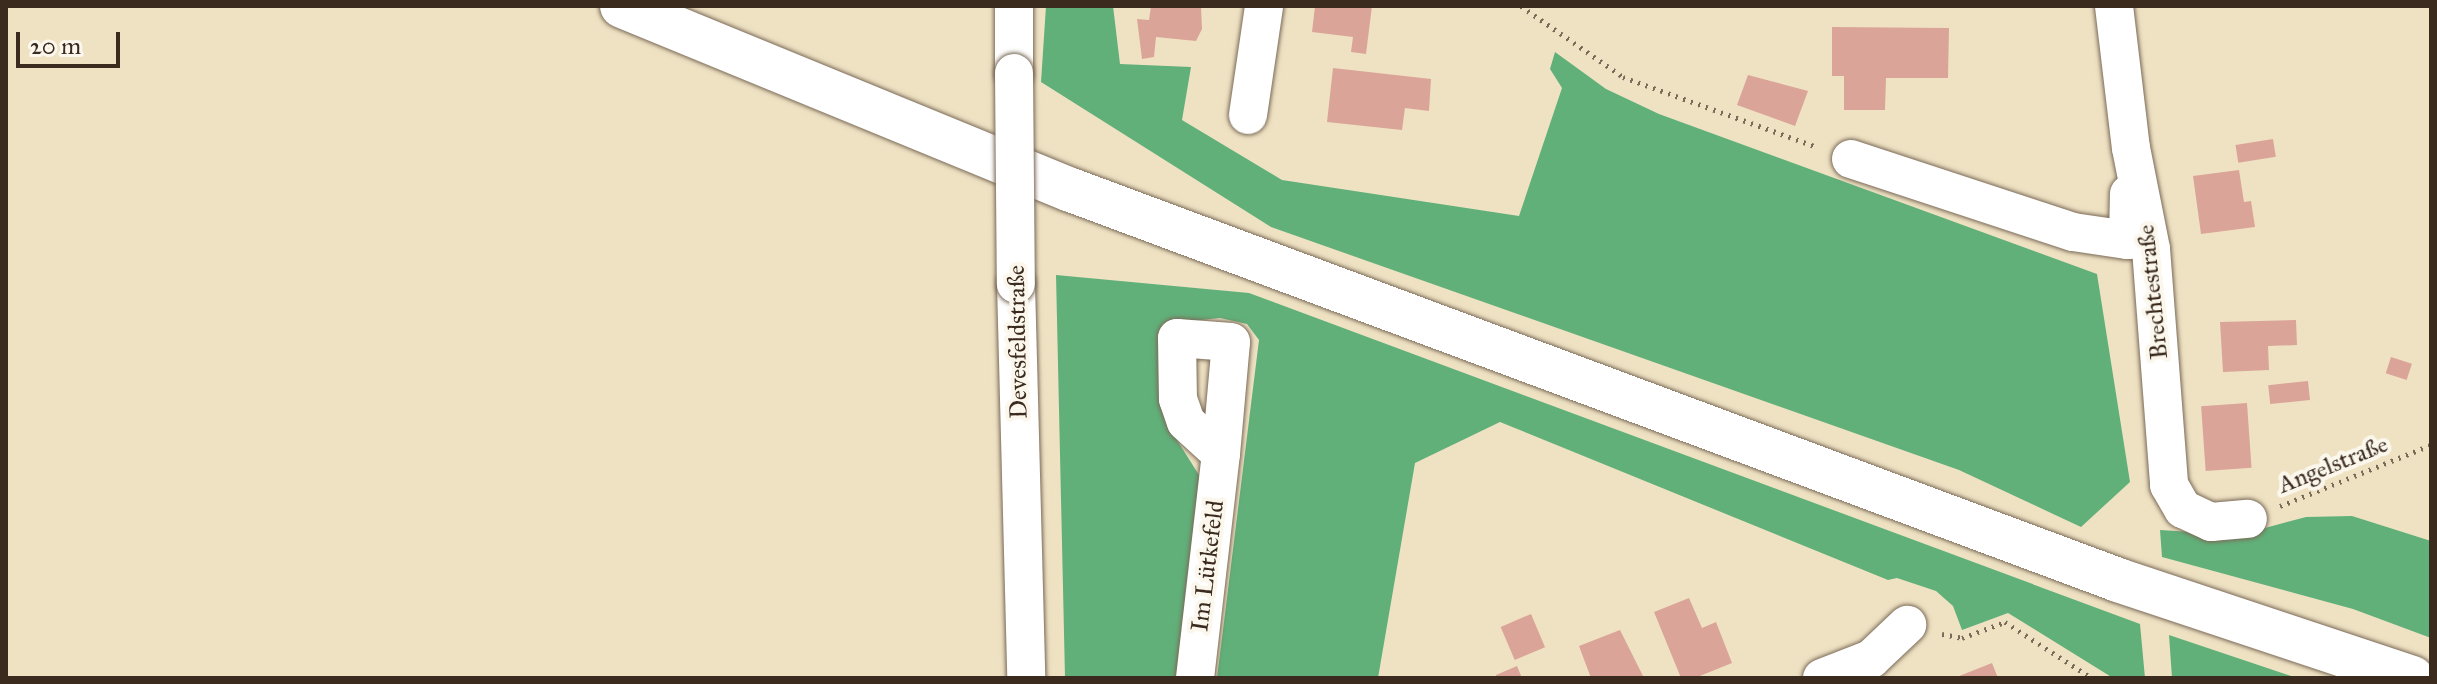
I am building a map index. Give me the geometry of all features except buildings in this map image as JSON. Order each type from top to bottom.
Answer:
[{"type":"highway","points":[[622,6],[1071,190],[2118,580],[2412,678]]},
{"type":"street","name":"Devesfeldstraße","points":[[1014,6],[1016,284],[1026,678]]},
{"type":"street","points":[[1248,115],[1264,6]]},
{"type":"street","name":"Brechtestraße","points":[[2114,6],[2131,148],[2151,249],[2169,485],[2183,509],[2211,522],[2248,519]]},
{"type":"street","points":[[1851,159],[2073,232],[2128,240],[2131,148]]},
{"type":"street","name":"Im Lütkefeld","points":[[1195,678],[1221,454]]},
{"type":"street","points":[[1822,678],[1871,659],[1907,625]]},
{"type":"path","points":[[1521,6],[1623,77],[1851,159]]},
{"type":"path","name":"Angelstraße","points":[[2248,519],[2431,445]]},
{"type":"path","points":[[1907,625],[1962,638],[2005,622],[2092,678]]},
{"type":"green space","points":[[1046,6],[1113,6],[1120,64],[1191,67],[1182,120],[1282,180],[1519,216],[1562,88],[1550,69],[1555,52],[1606,89],[1659,114],[2097,274],[2130,482],[2081,527],[1959,470],[1271,227],[1041,82]]},
{"type":"green space","points":[[1056,275],[1249,293],[2140,624],[2145,678],[2113,678],[2008,613],[1962,630],[1953,606],[1936,591],[1897,578],[1888,580],[1500,422],[1415,463],[1378,678],[1217,678],[1259,340],[1247,324],[1220,318],[1163,324],[1159,393],[1170,429],[1204,483],[1177,678],[1065,678]]},
{"type":"green space","points":[[2352,516],[2431,541],[2431,638],[2353,609],[2162,557],[2160,530],[2239,535],[2306,517]]},
{"type":"green space","points":[[2169,635],[2297,678],[2172,678]]}]
